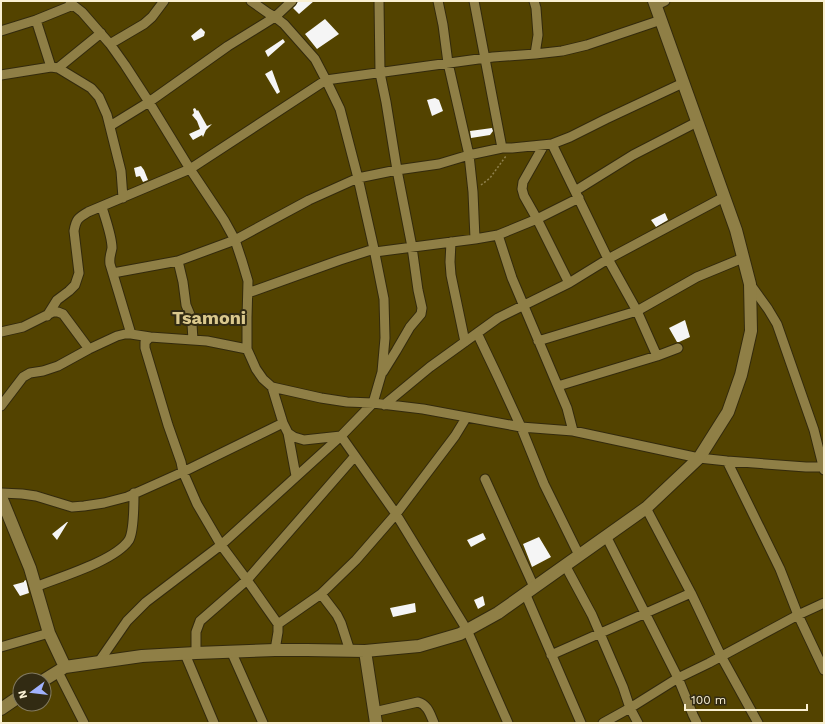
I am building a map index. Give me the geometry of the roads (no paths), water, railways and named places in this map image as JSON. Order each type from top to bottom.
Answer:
[{"type":"main road","points":[[52,675],[61,670],[142,656],[275,650],[365,652],[419,646],[460,634],[498,613],[646,508],[699,458],[728,412],[741,375],[751,331],[750,284],[736,230],[661,20],[658,3]]},
{"type":"main road","points":[[1,499],[30,568],[61,670]]},
{"type":"main road","points":[[365,652],[375,717]]},
{"type":"main road","points":[[1,710],[12,702]]},
{"type":"street","points":[[110,44],[144,24],[152,17],[164,1]]},
{"type":"street","points":[[98,663],[127,621],[146,602],[221,545],[340,436],[373,403],[382,372],[385,338],[384,299],[375,250],[340,109],[315,59],[284,24],[251,1]]},
{"type":"street","points":[[110,126],[149,102],[228,46],[275,17],[292,1]]},
{"type":"street","points":[[378,1],[380,73],[422,308],[422,311],[410,327],[382,372]]},
{"type":"street","points":[[438,1],[448,63],[468,155],[475,239]]},
{"type":"street","points":[[474,1],[502,148]]},
{"type":"street","points":[[534,1],[538,34],[535,54]]},
{"type":"street","points":[[1,31],[36,20],[72,3],[82,12],[110,44],[126,65],[190,169],[224,220],[235,240],[248,281],[247,349],[256,370],[272,387],[347,402],[373,403],[423,409],[521,427],[573,431],[699,458],[823,468],[814,430],[777,324],[750,284]]},
{"type":"street","points":[[36,20],[54,67],[91,88],[99,97],[107,115],[121,171],[123,198]]},
{"type":"street","points":[[47,316],[57,300],[75,285],[79,273],[74,231],[78,218],[88,212],[190,169],[326,80],[485,58],[562,51],[587,46],[661,20]]},
{"type":"street","points":[[1,75],[54,67],[101,34]]},
{"type":"street","points":[[113,272],[178,261],[235,240],[309,200],[358,178],[439,164],[468,155],[502,148],[548,145],[570,138],[606,119],[683,83]]},
{"type":"street","points":[[248,293],[340,260],[375,250],[475,239],[498,234],[538,219],[577,195],[633,155],[697,122]]},
{"type":"street","points":[[548,145],[577,195],[608,259],[637,311],[657,356]]},
{"type":"street","points":[[548,145],[523,182],[522,189],[524,196],[538,219],[569,283]]},
{"type":"street","points":[[384,405],[430,367],[498,318],[569,283],[608,259],[724,197]]},
{"type":"street","points":[[102,207],[111,240],[112,248],[109,257],[110,264],[131,334]]},
{"type":"street","points":[[498,234],[512,278],[567,408],[573,431]]},
{"type":"street","points":[[451,242],[451,276],[465,342]]},
{"type":"street","points":[[538,341],[637,311],[697,278],[743,258]]},
{"type":"street","points":[[178,261],[186,305],[191,317],[193,340]]},
{"type":"street","points":[[1,332],[23,327],[54,312],[58,312],[63,314],[89,348]]},
{"type":"street","points":[[477,333],[521,427],[544,484],[579,555]]},
{"type":"street","points":[[1,406],[24,377],[30,373],[43,371],[58,366],[89,348],[125,334],[207,341],[247,349]]},
{"type":"street","points":[[150,337],[146,342],[145,348],[168,425],[187,481],[197,504],[221,545],[278,624],[275,650]]},
{"type":"street","points":[[558,386],[657,356],[678,348]]},
{"type":"street","points":[[272,387],[283,423],[288,433],[296,476]]},
{"type":"street","points":[[278,624],[321,594],[356,560],[396,514],[455,436],[466,418]]},
{"type":"street","points":[[1,499],[22,494],[36,496],[72,506],[84,506],[127,497],[184,472],[283,423]]},
{"type":"street","points":[[288,433],[294,438],[304,440],[340,436]]},
{"type":"street","points":[[340,436],[396,514],[467,630],[508,723]]},
{"type":"street","points":[[214,723],[190,653],[200,621],[247,580],[355,456]]},
{"type":"street","points":[[727,461],[780,569],[798,615],[824,670]]},
{"type":"street","points":[[485,479],[529,590],[551,655],[581,723]]},
{"type":"street","points":[[35,587],[106,559],[129,540],[132,532],[134,493]]},
{"type":"street","points":[[646,508],[691,593],[721,656],[758,723]]},
{"type":"street","points":[[606,536],[678,678],[693,715],[698,723]]},
{"type":"street","points":[[565,565],[592,616],[623,687],[630,708],[638,723]]},
{"type":"street","points":[[551,655],[691,593]]},
{"type":"street","points":[[321,594],[337,615],[350,651]]},
{"type":"street","points":[[603,723],[678,678],[798,615],[824,603]]},
{"type":"street","points":[[1,647],[49,633]]},
{"type":"street","points":[[232,651],[263,723]]},
{"type":"street","points":[[61,670],[84,723]]},
{"type":"street","points":[[375,717],[418,702],[422,703],[428,708],[434,723]]},
{"type":"district","name":"Tsamoni","points":[[209,317]]}]
